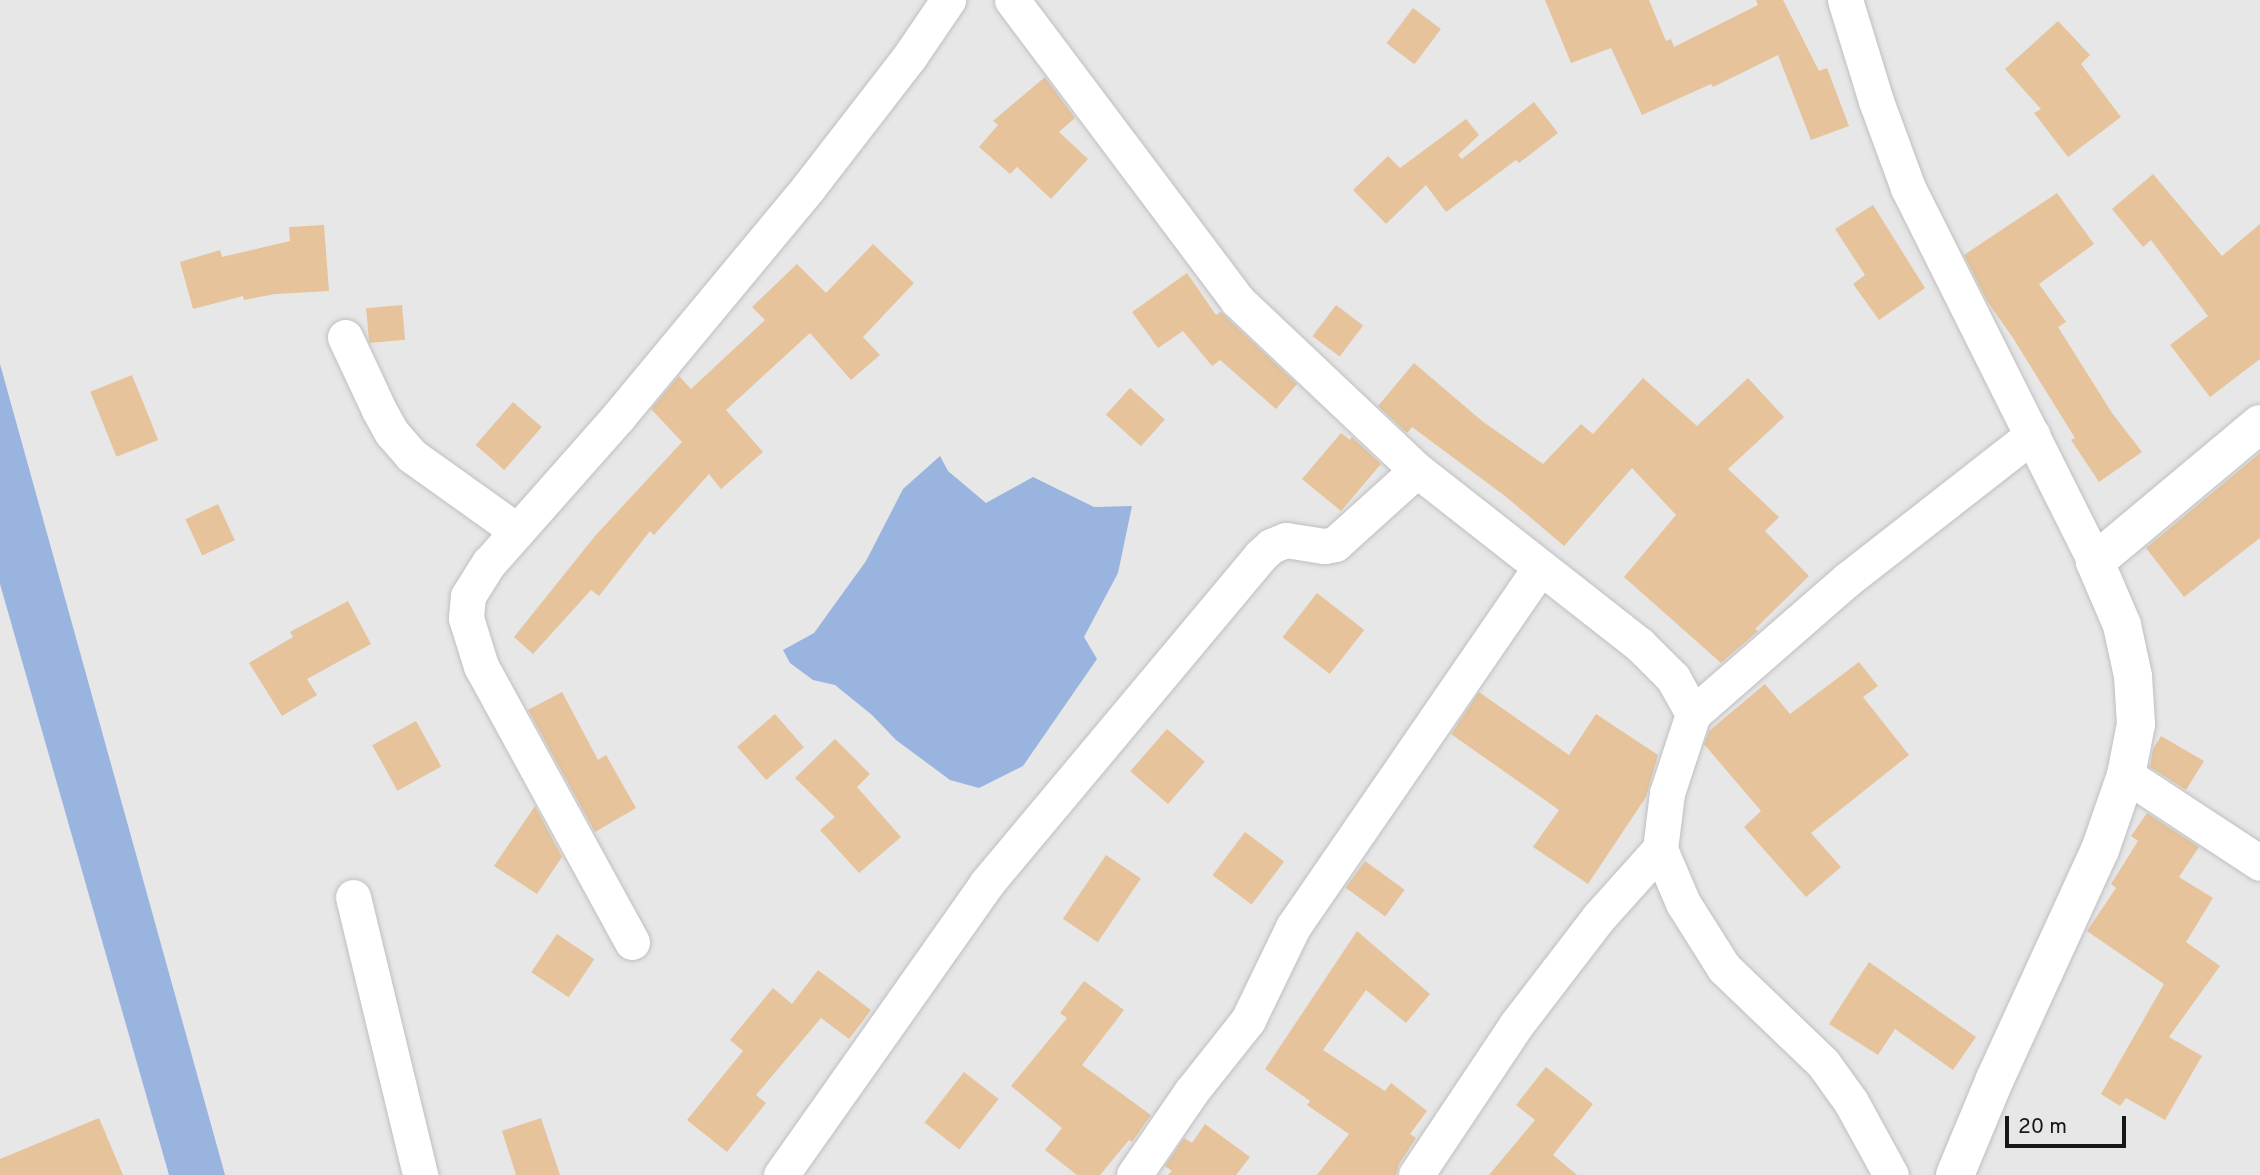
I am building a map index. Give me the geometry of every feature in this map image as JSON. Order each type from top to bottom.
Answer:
[{"type":"street","points":[[632,942],[481,666],[466,618],[468,596],[489,563],[618,417],[808,188],[910,56],[948,0]]},
{"type":"street","points":[[1012,0],[1237,300],[1417,470],[1640,645],[1673,678],[1693,714]]},
{"type":"street","points":[[1845,0],[1908,188],[2095,562],[2122,625],[2133,676],[2136,724],[2126,775],[2100,850],[2000,1066],[1955,1175]]},
{"type":"street","points":[[345,337],[379,410],[392,433],[412,456],[517,531]]},
{"type":"street","points":[[2095,562],[2260,424]]},
{"type":"street","points":[[1891,1175],[1851,1102],[1823,1063],[1724,968],[1703,938],[1683,903],[1660,849],[1667,793],[1693,714],[1848,579],[1961,487],[2032,435]]},
{"type":"street","points":[[781,1175],[986,884],[1260,556],[1271,546],[1286,540],[1325,546],[1335,544],[1417,470]]},
{"type":"street","points":[[1134,1175],[1191,1092],[1248,1020],[1293,927],[1540,569]]},
{"type":"street","points":[[2126,775],[2260,863]]},
{"type":"street","points":[[1416,1175],[1516,1025],[1598,918],[1660,849]]},
{"type":"street","points":[[353,897],[420,1175]]},
{"type":"water","points":[[0,364],[225,1175],[169,1175],[0,584]]},
{"type":"water","points":[[940,456],[948,471],[986,503],[1033,477],[1094,507],[1132,506],[1118,573],[1084,637],[1097,659],[1023,766],[979,788],[950,780],[896,740],[872,715],[835,685],[813,680],[790,663],[783,650],[814,633],[866,561],[903,489]]},
{"type":"building","points":[[1545,0],[1649,0],[1666,41],[1671,39],[1674,47],[1758,5],[1756,0],[1783,0],[1819,71],[1827,68],[1849,126],[1811,140],[1778,55],[1713,87],[1711,84],[1642,115],[1611,48],[1571,63]]},
{"type":"building","points":[[1413,8],[1441,29],[1414,64],[1387,43]]},
{"type":"building","points":[[2058,21],[2090,55],[2081,64],[2121,117],[2068,157],[2034,113],[2041,109],[2005,69]]},
{"type":"building","points":[[1045,77],[1075,118],[1059,132],[1088,159],[1051,199],[1017,167],[1010,174],[979,147],[998,125],[993,121]]},
{"type":"building","points":[[1534,102],[1558,133],[1519,163],[1516,160],[1446,212],[1426,185],[1386,224],[1353,190],[1388,156],[1400,168],[1466,119],[1479,135],[1458,155],[1462,159]]},
{"type":"building","points":[[2153,174],[2222,256],[2260,224],[2260,359],[2210,397],[2170,345],[2208,316],[2151,240],[2143,247],[2112,209]]},
{"type":"building","points":[[2057,193],[2094,244],[2039,284],[2066,322],[2058,327],[2112,413],[2142,452],[2099,482],[2071,440],[2075,438],[1987,301],[1964,255]]},
{"type":"building","points":[[1873,205],[1925,288],[1879,320],[1853,284],[1865,275],[1835,229]]},
{"type":"building","points":[[324,225],[329,291],[275,294],[244,300],[243,296],[193,309],[180,262],[220,250],[222,257],[290,241],[289,227]]},
{"type":"building","points":[[873,244],[914,283],[863,337],[880,355],[851,380],[810,333],[726,410],[763,452],[721,489],[709,474],[654,535],[650,531],[599,596],[591,590],[533,654],[514,637],[595,536],[682,442],[651,409],[679,376],[691,389],[765,320],[752,307],[797,264],[826,293]]},
{"type":"building","points":[[1187,273],[1216,315],[1221,312],[1297,384],[1276,409],[1220,360],[1212,366],[1183,331],[1158,348],[1132,312]]},
{"type":"building","points":[[402,305],[405,340],[369,343],[366,308]]},
{"type":"building","points":[[1336,305],[1363,325],[1340,357],[1313,336]]},
{"type":"building","points":[[1414,363],[1482,421],[1543,464],[1581,424],[1593,434],[1643,378],[1697,426],[1748,378],[1784,417],[1728,469],[1779,517],[1765,531],[1809,576],[1755,629],[1758,631],[1721,663],[1624,577],[1676,515],[1632,468],[1564,546],[1505,496],[1412,427],[1407,433],[1378,406]]},
{"type":"building","points":[[132,375],[158,440],[116,457],[90,392]]},
{"type":"building","points":[[1130,388],[1165,419],[1141,446],[1106,415]]},
{"type":"building","points":[[513,402],[542,427],[504,470],[476,445]]},
{"type":"building","points":[[1341,433],[1350,440],[1352,437],[1381,464],[1341,511],[1302,479]]},
{"type":"building","points":[[2260,453],[2260,538],[2184,597],[2146,548]]},
{"type":"building","points":[[218,504],[235,540],[202,555],[185,519]]},
{"type":"building","points":[[1317,593],[1364,630],[1330,674],[1283,637]]},
{"type":"building","points":[[348,601],[371,644],[307,679],[317,695],[282,716],[249,663],[293,637],[290,632]]},
{"type":"building","points":[[1859,662],[1878,686],[1863,697],[1909,755],[1811,833],[1841,867],[1806,897],[1744,827],[1761,811],[1704,744],[1709,731],[1765,684],[1790,714]]},
{"type":"building","points":[[562,692],[598,760],[606,755],[636,808],[595,832],[528,710]]},
{"type":"building","points":[[1479,692],[1569,755],[1596,714],[1658,755],[1646,797],[1588,884],[1533,847],[1559,810],[1451,734]]},
{"type":"building","points":[[775,714],[804,747],[766,780],[737,747]]},
{"type":"building","points":[[416,721],[441,766],[397,791],[372,745]]},
{"type":"building","points":[[1167,729],[1205,762],[1168,804],[1130,771]]},
{"type":"building","points":[[2161,736],[2204,761],[2186,790],[2150,767],[2153,749]]},
{"type":"building","points":[[835,739],[870,774],[857,787],[901,837],[859,873],[820,830],[835,817],[795,778]]},
{"type":"building","points":[[535,806],[562,857],[537,894],[494,866]]},
{"type":"building","points":[[2147,813],[2199,847],[2179,877],[2213,898],[2186,942],[2220,966],[2169,1037],[2202,1056],[2165,1120],[2126,1098],[2120,1106],[2101,1094],[2164,984],[2087,931],[2116,888],[2111,884],[2138,841],[2131,836]]},
{"type":"building","points":[[1245,832],[1284,861],[1252,905],[1213,875]]},
{"type":"building","points":[[1106,855],[1141,878],[1098,942],[1063,919]]},
{"type":"building","points":[[1365,861],[1405,890],[1385,916],[1346,888]]},
{"type":"building","points":[[1357,931],[1430,994],[1406,1023],[1366,990],[1323,1050],[1385,1091],[1391,1083],[1427,1111],[1410,1134],[1416,1138],[1399,1164],[1396,1175],[1317,1175],[1349,1134],[1307,1105],[1310,1101],[1265,1069]]},
{"type":"building","points":[[557,934],[594,959],[569,997],[531,972]]},
{"type":"building","points":[[1869,962],[1976,1037],[1953,1070],[1895,1029],[1878,1055],[1829,1024]]},
{"type":"building","points":[[818,970],[871,1010],[849,1039],[821,1018],[756,1095],[766,1103],[727,1152],[687,1120],[743,1051],[730,1040],[773,988],[792,1004]]},
{"type":"building","points":[[1084,981],[1124,1010],[1082,1065],[1151,1115],[1132,1142],[1129,1140],[1100,1175],[1077,1175],[1045,1150],[1062,1128],[1011,1086],[1067,1018],[1060,1013]]},
{"type":"building","points":[[1546,1067],[1593,1104],[1553,1155],[1577,1175],[1489,1175],[1535,1120],[1516,1105]]},
{"type":"building","points":[[964,1072],[999,1099],[959,1150],[925,1122]]},
{"type":"building","points":[[99,1118],[123,1175],[0,1175],[0,1159]]},
{"type":"building","points":[[541,1118],[560,1175],[516,1175],[502,1131]]},
{"type":"building","points":[[1205,1124],[1250,1157],[1236,1175],[1168,1175],[1172,1171],[1165,1166],[1184,1138],[1192,1143]]}]
